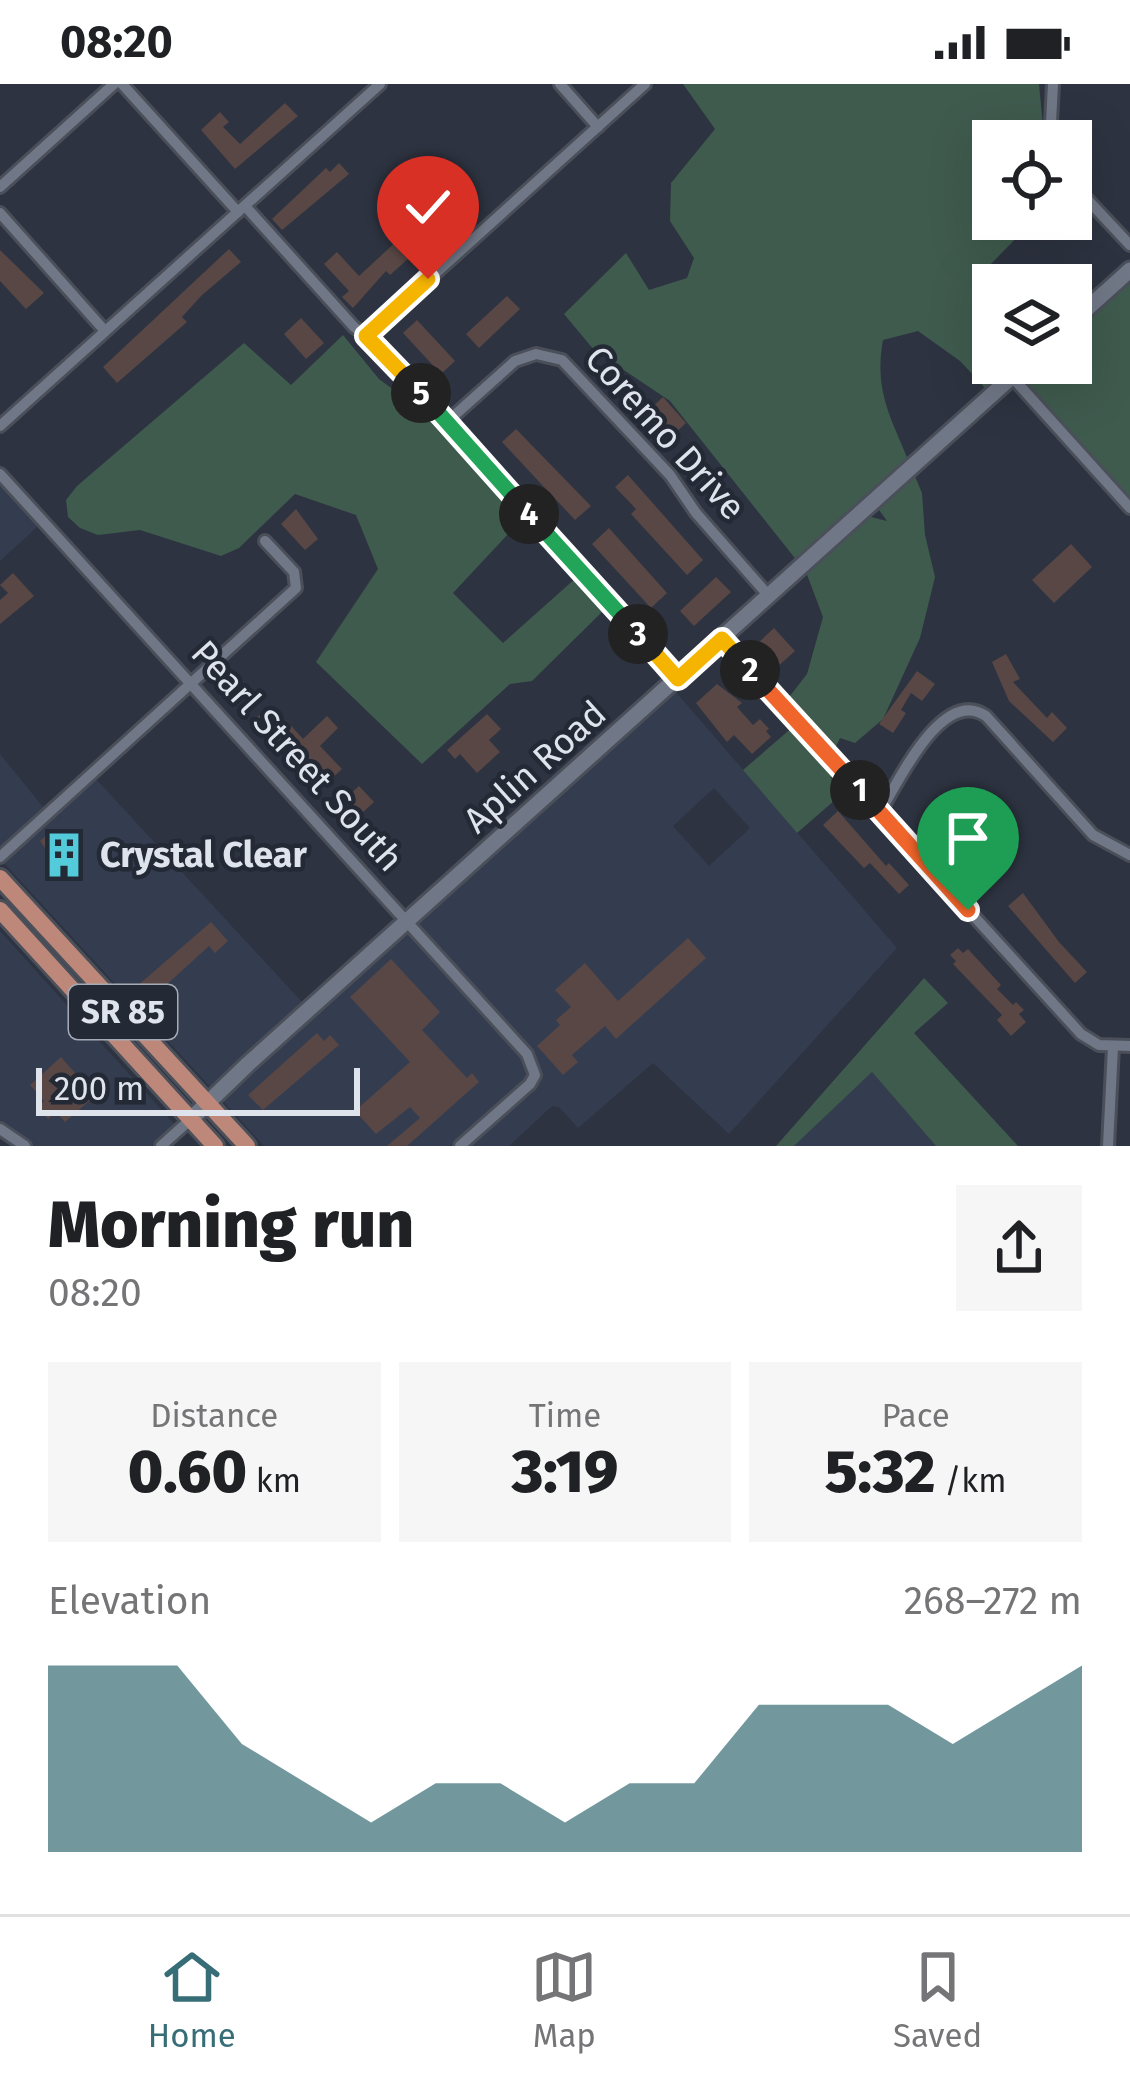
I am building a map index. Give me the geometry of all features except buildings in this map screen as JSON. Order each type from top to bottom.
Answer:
[{"type":"main road","name":"SR 85","points":[[0,878],[247,1146]]},
{"type":"main road","name":"SR 85","points":[[0,910],[215,1146]]},
{"type":"street","points":[[0,187],[118,84],[447,422],[678,679]]},
{"type":"street","points":[[0,426],[380,84]]},
{"type":"street","points":[[560,84],[598,127]]},
{"type":"street","points":[[366,336],[645,84]]},
{"type":"street","points":[[1051,120],[1053,84]]},
{"type":"street","points":[[1092,204],[1130,245]]},
{"type":"street","points":[[0,213],[105,331]]},
{"type":"street","points":[[1092,304],[1130,270]]},
{"type":"street","name":"Coremo Drive","points":[[447,422],[515,361],[536,354],[562,360],[670,475],[696,513],[770,596]]},
{"type":"street","name":"Aplin Road","points":[[191,1119],[1004,384]]},
{"type":"street","points":[[1018,384],[1130,508]]},
{"type":"street","name":"Pearl Street South","points":[[0,474],[527,1054],[535,1075],[530,1084],[460,1146]]},
{"type":"street","points":[[0,857],[296,588],[295,572],[265,541]]},
{"type":"street","points":[[722,639],[1081,1034],[1113,1047],[1130,1046]]},
{"type":"street","points":[[880,812],[929,735],[954,712],[973,709],[986,716],[1093,835],[1130,854]]},
{"type":"street","points":[[1108,1146],[1113,1047]]},
{"type":"street","points":[[161,1146],[191,1119]]},
{"type":"street","points":[[0,1129],[25,1146]]},
{"type":"shaded area","points":[[0,483],[39,525],[0,561]]},
{"type":"shaded area","points":[[675,691],[897,948],[729,1134],[653,1063],[578,1128],[559,1107],[552,1106],[509,1146],[469,1146],[533,1092],[540,1078],[538,1061],[414,923]],"holes":[[[714,788],[750,828],[709,866],[673,826]]]},
{"type":"shaded area","points":[[0,754],[43,807],[87,770],[0,848]]},
{"type":"shaded area","points":[[96,779],[302,1002],[397,920],[212,1089],[3,862]]},
{"type":"shaded area","points":[[0,931],[175,1125],[151,1146],[34,1146],[0,1122]]},
{"type":"shaded area","points":[[406,931],[523,1057],[529,1074],[526,1080],[450,1146],[264,1146],[221,1099]]},
{"type":"shaded area","points":[[872,1072],[936,1146],[794,1146]]},
{"type":"green space","points":[[683,84],[1039,84],[1042,120],[972,120],[972,240],[1014,240],[991,264],[972,264],[972,374],[918,331],[883,340],[882,388],[909,462],[798,562],[670,401],[594,350],[564,314],[626,253],[649,290],[687,278],[694,258],[670,221],[671,183],[715,129]]},
{"type":"green space","points":[[1130,278],[1130,500],[1025,384],[1092,384],[1092,313]]},
{"type":"green space","points":[[343,335],[379,379],[432,418],[524,517],[453,593],[503,643],[577,577],[605,609],[532,681],[510,684],[422,764],[316,662],[378,569],[356,515],[295,494],[239,548],[221,556],[140,530],[98,535],[68,517],[66,500],[77,486],[244,343],[291,385]]},
{"type":"green space","points":[[914,474],[922,493],[935,577],[920,638],[883,719],[855,743],[840,738],[833,753],[786,701],[807,674],[823,617],[806,572],[867,516],[887,521],[877,507]]},
{"type":"green space","points":[[794,726],[829,764],[835,800],[797,833],[743,770]]},
{"type":"green space","points":[[924,978],[948,1003],[914,1033],[1018,1146],[936,1146],[872,1072],[794,1146],[776,1146]]},
{"type":"place","name":"Crystal Clear","points":[[64,855]]},
{"type":"route","points":[[428,279],[366,336],[678,679],[722,639],[968,910]]}]
